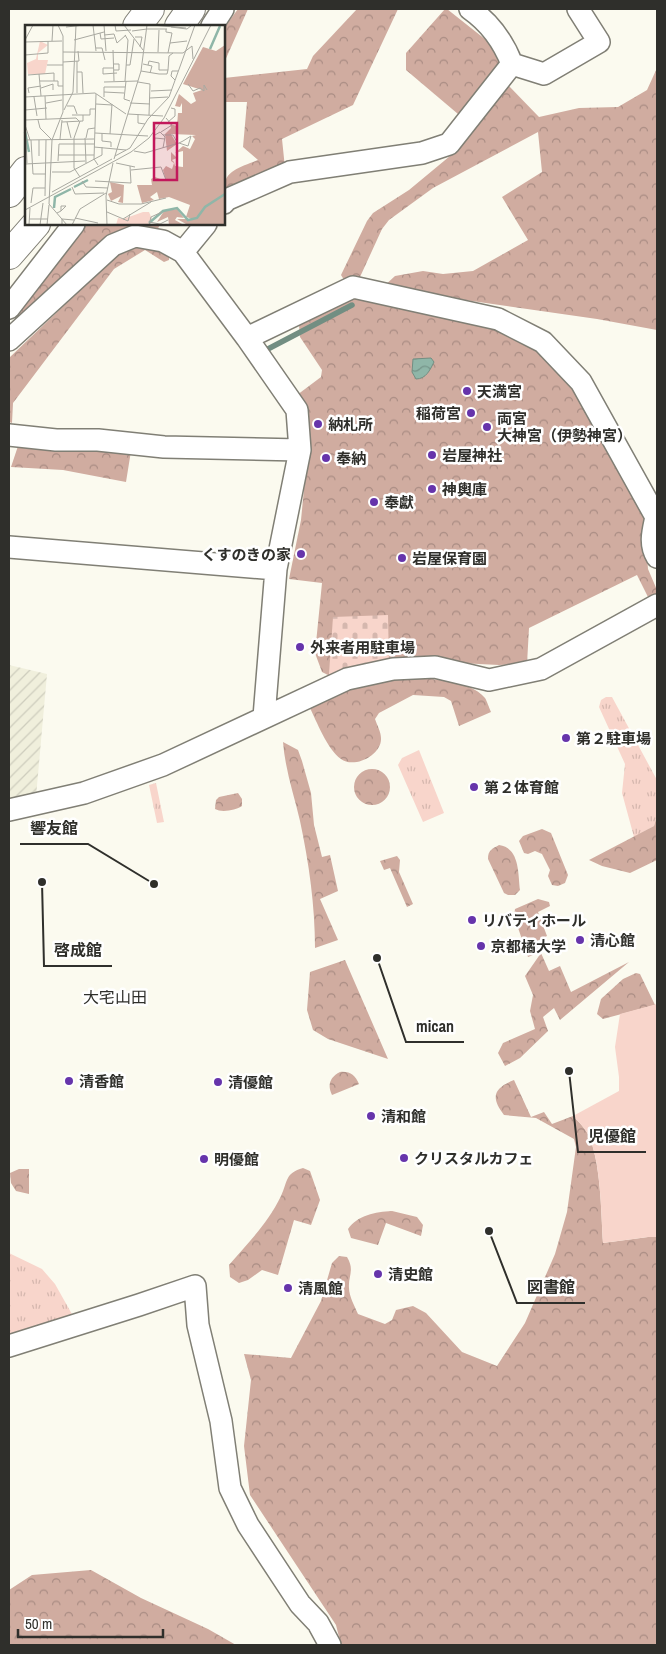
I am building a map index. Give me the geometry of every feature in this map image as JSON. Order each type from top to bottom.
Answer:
[{"type":"highway","points":[[138,25],[150,9]]},
{"type":"highway","points":[[180,25],[191,9]]},
{"type":"highway","points":[[9,193],[25,172]]},
{"type":"highway","points":[[9,255],[35,225]]},
{"type":"street","points":[[213,25],[223,9]]},
{"type":"street","points":[[512,64],[544,74],[599,42],[578,9]]},
{"type":"street","points":[[476,10],[498,34],[512,64]]},
{"type":"street","points":[[225,202],[290,172],[422,153],[449,144],[512,64]]},
{"type":"street","points":[[9,308],[73,225]]},
{"type":"street","points":[[183,252],[205,225]]},
{"type":"street","points":[[9,340],[113,245],[135,236],[163,241],[183,252],[247,338],[297,410],[300,450],[276,570],[264,717]]},
{"type":"street","points":[[247,338],[353,287],[498,319],[543,342],[581,382],[656,517],[652,538],[657,557]]},
{"type":"street","points":[[9,435],[56,440],[98,440],[164,447],[300,450]]},
{"type":"street","points":[[9,547],[276,570]]},
{"type":"street","points":[[9,810],[108,786],[163,765],[347,679],[393,669],[435,667],[489,680],[542,669],[657,605]]},
{"type":"street","points":[[9,1346],[195,1286],[198,1325],[221,1421],[230,1488],[248,1525],[300,1604],[318,1623],[330,1645]]},
{"type":"shaded area","points":[[9,665],[47,674],[36,797],[9,800]]},
{"type":"green space","points":[[238,9],[248,9],[225,61],[225,27]]},
{"type":"green space","points":[[357,9],[398,9],[353,105],[282,139],[285,168],[225,189],[227,177],[231,173],[240,167],[258,160],[243,147],[247,102],[225,102],[225,78],[307,69],[313,56]]},
{"type":"green space","points":[[445,9],[495,47],[500,57],[500,69],[468,108],[458,114],[406,70],[406,53]]},
{"type":"green space","points":[[657,68],[657,330],[597,319],[382,288],[395,276],[423,271],[443,274],[473,271],[528,240],[502,197],[542,172],[538,132],[433,188],[389,220],[382,229],[360,277],[346,283],[341,275],[367,221],[373,213],[409,190],[450,156],[508,85],[539,117],[579,108],[618,107],[647,90]]},
{"type":"green space","points":[[83,225],[160,225],[157,231],[138,226],[21,316],[17,311]]},
{"type":"green space","points":[[141,244],[169,254],[169,260],[164,262],[145,250],[114,269],[13,403],[12,423],[9,422],[9,358],[122,250]]},
{"type":"green space","points":[[370,296],[485,323],[532,345],[553,362],[586,405],[625,469],[644,517],[648,569],[657,590],[656,597],[649,599],[637,575],[529,628],[527,664],[499,665],[420,661],[332,677],[322,672],[315,653],[322,583],[289,579],[301,520],[308,448],[297,395],[321,377],[322,370],[300,337],[299,325],[305,317],[346,297]]},
{"type":"green space","points":[[19,443],[131,451],[126,482],[63,470],[11,467]]},
{"type":"green space","points":[[388,615],[389,663],[333,676],[329,674],[333,617]]},
{"type":"green space","points":[[376,678],[434,679],[464,685],[485,698],[491,712],[459,726],[451,701],[444,697],[413,695],[379,713],[375,719],[381,736],[380,744],[372,755],[360,761],[346,762],[331,749],[309,706]]},
{"type":"green space","points":[[606,697],[612,697],[657,780],[657,816],[654,826],[634,837],[622,793],[625,764],[599,707],[601,700]]},
{"type":"green space","points":[[283,742],[298,750],[311,793],[314,825],[322,857],[330,855],[338,891],[320,899],[338,940],[315,948],[313,900],[309,869]]},
{"type":"green space","points":[[419,750],[444,813],[423,822],[398,765],[402,758]]},
{"type":"green space","points":[[372,769],[385,774],[390,787],[385,800],[372,805],[359,800],[354,787],[359,774]]},
{"type":"green space","points":[[156,783],[164,822],[157,823],[149,785]]},
{"type":"green space","points":[[238,793],[242,799],[242,806],[236,809],[221,811],[215,809],[216,800],[219,797]]},
{"type":"green space","points":[[657,816],[657,860],[630,873],[602,866],[589,860],[654,826]]},
{"type":"green space","points":[[542,829],[551,833],[568,875],[565,883],[558,886],[552,885],[548,876],[550,870],[542,854],[535,851],[528,854],[524,853],[519,841],[523,836]]},
{"type":"green space","points":[[499,845],[511,851],[517,863],[520,890],[515,895],[504,893],[488,859],[492,849]]},
{"type":"green space","points":[[397,856],[400,860],[399,872],[413,904],[407,907],[390,868],[384,870],[380,861]]},
{"type":"green space","points":[[538,899],[549,902],[550,906],[538,912],[547,936],[537,941],[541,952],[528,957],[514,916],[515,909]]},
{"type":"green space","points":[[541,953],[549,971],[560,966],[571,992],[629,962],[560,1020],[554,1008],[543,1017],[548,1031],[520,1058],[505,1066],[498,1053],[503,1043],[535,1029],[530,1011],[533,995],[525,976]]},
{"type":"green space","points":[[345,960],[388,1059],[328,1039],[313,1030],[307,1010],[310,972]]},
{"type":"green space","points":[[636,973],[640,974],[655,1005],[603,1019],[597,1014],[601,999],[623,979]]},
{"type":"green space","points":[[657,1004],[657,1237],[603,1243],[600,1187],[596,1158],[588,1134],[573,1116],[619,1091],[615,1047],[620,1014]]},
{"type":"green space","points":[[340,1072],[352,1074],[359,1084],[332,1095],[330,1082]]},
{"type":"green space","points":[[514,1080],[531,1117],[544,1112],[552,1124],[573,1116],[588,1134],[596,1158],[598,1172],[603,1243],[657,1237],[657,1645],[341,1645],[336,1625],[250,1495],[244,1446],[251,1380],[244,1354],[291,1358],[321,1301],[332,1263],[339,1256],[347,1257],[351,1266],[349,1291],[358,1314],[385,1324],[392,1320],[396,1310],[413,1306],[426,1313],[462,1352],[497,1366],[525,1323],[555,1254],[567,1212],[576,1147],[574,1139],[536,1118],[504,1115],[497,1103],[496,1094],[502,1086]]},
{"type":"green space","points":[[303,1168],[310,1171],[320,1200],[311,1225],[294,1220],[278,1275],[262,1270],[248,1280],[239,1283],[230,1277],[229,1265],[270,1215],[290,1175]]},
{"type":"green space","points":[[19,1169],[29,1169],[29,1194],[16,1191],[11,1183],[10,1173]]},
{"type":"green space","points":[[392,1211],[417,1217],[423,1225],[421,1236],[386,1223],[378,1245],[351,1238],[348,1229],[357,1220],[373,1213]]},
{"type":"green space","points":[[9,1253],[42,1269],[55,1284],[73,1316],[9,1336]]},
{"type":"green space","points":[[91,1570],[141,1598],[208,1629],[236,1645],[9,1645],[9,1590],[32,1575]]},
{"type":"water","points":[[431,358],[434,362],[429,371],[425,376],[416,379],[412,372],[413,359]]},
{"type":"waterway","points":[[266,350],[352,305]]},
{"type":"place","name":"天満宮","points":[[467,391]]},
{"type":"place","name":"稲荷宮","points":[[471,413]]},
{"type":"place","name":"納札所","points":[[318,424]]},
{"type":"place","name":"両宮 大神宮（伊勢神宮）","points":[[487,427]]},
{"type":"place","name":"岩屋神社","points":[[432,455]]},
{"type":"place","name":"奉納","points":[[326,458]]},
{"type":"place","name":"神輿庫","points":[[432,489]]},
{"type":"place","name":"奉獻","points":[[374,502]]},
{"type":"place","name":"くすのきの家","points":[[301,554]]},
{"type":"place","name":"岩屋保育園","points":[[402,558]]},
{"type":"place","name":"外来者用駐車場","points":[[300,647]]},
{"type":"place","name":"第２駐車場","points":[[566,738]]},
{"type":"place","name":"第２体育館","points":[[474,787]]},
{"type":"place","name":"啓成館","points":[[42,882]]},
{"type":"place","name":"響友館","points":[[154,884]]},
{"type":"place","name":"リバティホール","points":[[472,920]]},
{"type":"place","name":"清心館","points":[[580,940]]},
{"type":"place","name":"京都橘大学","points":[[481,946]]},
{"type":"place","name":"mican","points":[[377,958]]},
{"type":"place","name":"児優館","points":[[569,1071]]},
{"type":"place","name":"清香館","points":[[69,1081]]},
{"type":"place","name":"清優館","points":[[218,1082]]},
{"type":"place","name":"清和館","points":[[371,1116]]},
{"type":"place","name":"クリスタルカフェ","points":[[404,1158]]},
{"type":"place","name":"明優館","points":[[204,1159]]},
{"type":"place","name":"図書館","points":[[489,1231]]},
{"type":"place","name":"清史館","points":[[378,1274]]},
{"type":"place","name":"清風館","points":[[288,1288]]},
{"type":"district","name":"大宅山田","points":[[115,997]]}]
